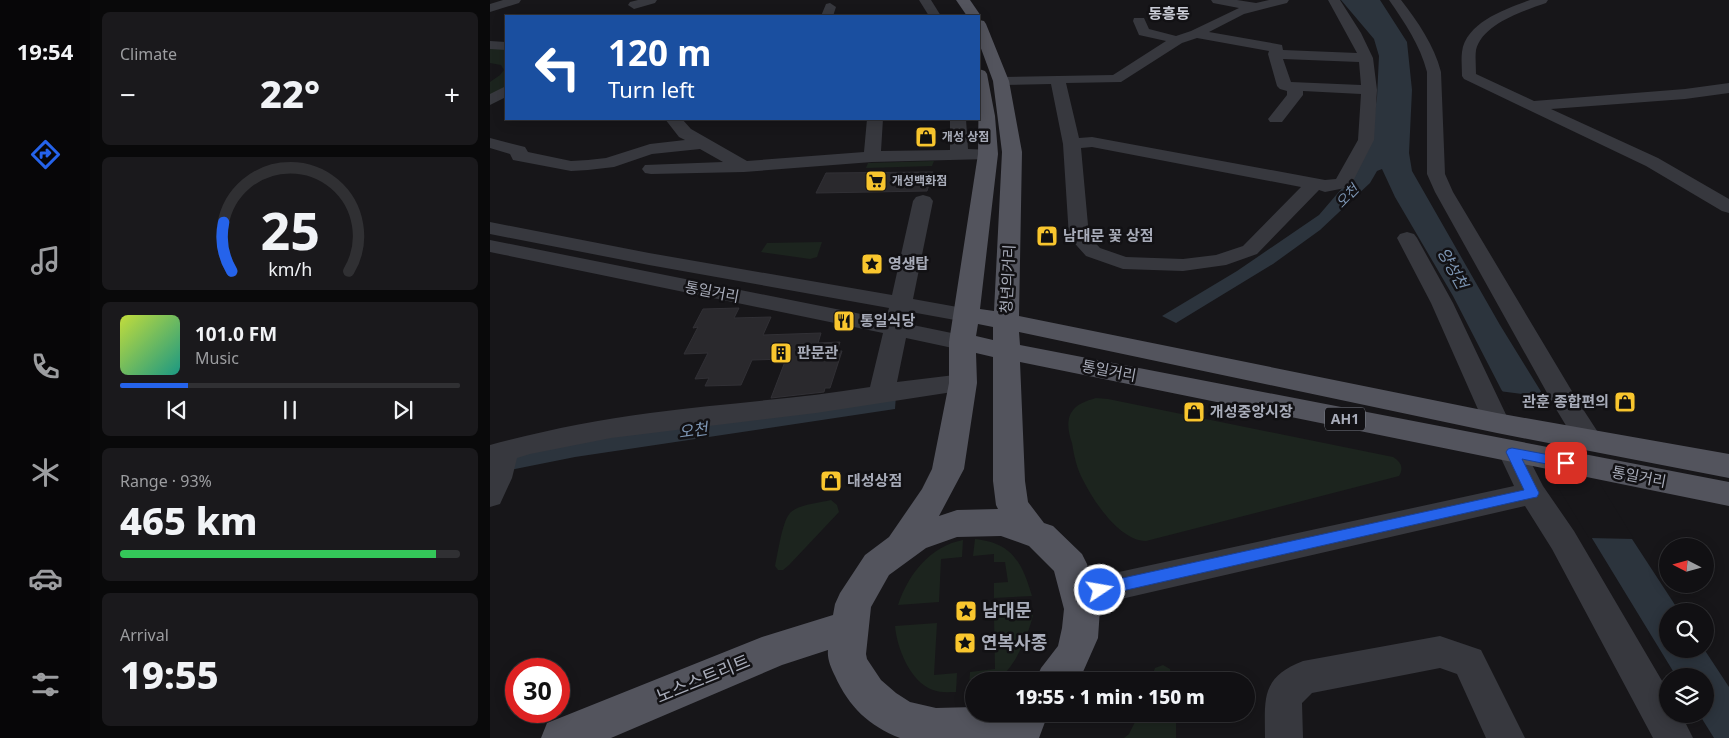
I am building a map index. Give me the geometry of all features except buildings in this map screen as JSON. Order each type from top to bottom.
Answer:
[{"type":"main road","points":[[963,0],[973,15]]},
{"type":"main road","name":"청년의거리","points":[[980,27],[1001,81],[1008,113],[1012,152],[1006,321],[1008,481],[1012,505],[1032,532]]},
{"type":"main road","points":[[902,544],[933,498],[948,469],[956,431],[963,383],[964,329],[988,154],[984,100],[980,79]]},
{"type":"main road","name":"통일거리","points":[[964,329],[1006,321],[1497,423],[1729,466]]},
{"type":"main road","name":"통일거리","points":[[964,329],[1007,350],[1729,494]]},
{"type":"main road","points":[[993,722],[944,734],[906,723],[878,706],[858,684],[848,657],[846,628],[856,595],[876,567],[902,544],[927,531],[963,522],[981,520],[1008,523],[1032,532],[1055,547],[1072,568],[1082,594],[1083,622],[1075,651],[1061,672]]},
{"type":"main road","name":"노스스트리트","points":[[562,738],[776,649],[846,628]]},
{"type":"main road","points":[[1018,738],[1025,722]]},
{"type":"street","points":[[490,8],[515,0]]},
{"type":"street","points":[[634,6],[652,0]]},
{"type":"street","points":[[926,0],[934,15]]},
{"type":"street","points":[[1217,0],[1256,7]]},
{"type":"street","points":[[1001,81],[1116,79],[1177,40],[1196,34],[1240,11],[1283,0]]},
{"type":"street","points":[[1072,144],[1092,142],[1325,186],[1343,183],[1366,140],[1369,90],[1366,58],[1334,0]]},
{"type":"street","points":[[1395,0],[1413,25],[1430,56],[1434,72],[1436,174],[1444,192],[1569,409],[1589,440]]},
{"type":"street","points":[[1469,76],[1469,51],[1475,36],[1486,26],[1514,10],[1542,0]]},
{"type":"street","points":[[1138,22],[1144,32],[1177,40]]},
{"type":"street","points":[[1196,34],[1277,48],[1275,54],[1285,86],[1369,90]]},
{"type":"street","points":[[490,45],[505,46]]},
{"type":"street","points":[[1275,54],[1366,58]]},
{"type":"street","points":[[1434,72],[1469,76],[1533,105],[1652,162],[1728,206]]},
{"type":"street","points":[[1057,79],[1072,144],[1079,237],[1093,252],[1123,263],[1183,265],[1219,261],[1250,250],[1315,184]]},
{"type":"street","points":[[1276,120],[1295,95],[1295,86]]},
{"type":"street","points":[[1533,105],[1685,94],[1729,88]]},
{"type":"street","points":[[490,100],[505,92]]},
{"type":"street","points":[[674,120],[685,133],[744,167]]},
{"type":"street","points":[[872,157],[875,120]]},
{"type":"street","points":[[958,120],[959,154]]},
{"type":"street","points":[[490,143],[519,151],[519,156],[532,160],[571,166],[608,163],[650,149],[682,147],[704,143]]},
{"type":"street","points":[[651,169],[744,167],[872,157],[988,154]]},
{"type":"street","points":[[882,392],[923,201]]},
{"type":"street","name":"통일거리","points":[[490,228],[648,259],[900,304],[964,329]]},
{"type":"street","points":[[1407,238],[1442,303],[1497,423]]},
{"type":"street","name":"통일거리","points":[[490,246],[895,329],[964,329]]},
{"type":"street","points":[[497,467],[611,428],[836,402],[932,384],[963,383]]},
{"type":"street","points":[[1512,452],[1532,493],[1563,540],[1674,738]]},
{"type":"street","points":[[1082,594],[1532,493]]},
{"type":"street","points":[[1284,738],[1283,696],[1303,678],[1440,652],[1469,662],[1506,738]]},
{"type":"shaded area","points":[[490,47],[505,48],[505,87],[490,96],[490,82],[504,70],[501,65],[490,63]]},
{"type":"shaded area","points":[[934,161],[932,166],[866,168],[868,163]]},
{"type":"shaded area","points":[[822,242],[817,257],[810,259],[761,252],[767,243]]},
{"type":"shaded area","points":[[1096,398],[1393,457],[1400,463],[1401,470],[1399,476],[1146,541],[1136,539],[1118,528],[1101,509],[1083,480],[1076,462],[1069,432],[1069,417],[1078,405]]},
{"type":"shaded area","points":[[831,500],[837,505],[839,512],[789,565],[783,570],[778,570],[775,566],[779,546],[787,517],[790,513],[804,506]]},
{"type":"shaded area","points":[[975,539],[999,545],[1014,557],[1020,565],[1032,596],[994,598],[994,583],[1008,582],[1005,562],[994,562],[994,554],[973,556]]},
{"type":"shaded area","points":[[963,540],[962,557],[941,559],[939,602],[898,605],[914,573],[931,555],[940,548]]},
{"type":"shaded area","points":[[1033,615],[1024,642],[1007,671],[970,672],[995,669],[994,618]]},
{"type":"shaded area","points":[[937,623],[934,675],[957,673],[956,692],[939,692],[925,686],[918,680],[906,663],[896,635],[895,626]]},
{"type":"shaded area","points":[[1163,665],[1170,669],[1170,672],[1153,672],[1155,668]]},
{"type":"shaded area","points":[[1135,722],[1176,722],[1176,738],[1124,738],[1129,734]]},
{"type":"water","points":[[1341,0],[1380,0],[1407,42],[1412,90],[1409,153],[1412,171],[1500,325],[1659,580],[1659,593],[1667,593],[1674,603],[1659,603],[1659,648],[1501,389],[1453,296],[1395,197],[1382,169],[1377,171],[1370,183],[1320,230],[1273,264],[1176,323],[1162,316],[1237,271],[1319,215],[1349,180],[1370,144],[1377,97],[1379,56],[1374,39]]},
{"type":"water","name":"오천","points":[[896,395],[895,409],[575,457],[510,470],[490,461],[608,435]]},
{"type":"water","points":[[1665,658],[1710,658],[1729,687],[1729,738],[1714,738],[1705,723],[1714,723],[1714,668],[1671,668]]},
{"type":"pier","points":[[1499,391],[1547,397],[1634,539],[1589,538]]},
{"type":"place","name":"개성 상점","points":[[926,137]]},
{"type":"place","name":"개성백화점","points":[[876,181]]},
{"type":"place","name":"남대문 꽃 상점","points":[[1047,236]]},
{"type":"place","name":"영생탑","points":[[872,264]]},
{"type":"place","name":"통일식당","points":[[844,321]]},
{"type":"place","name":"판문관","points":[[781,353]]},
{"type":"place","name":"관훈 종합편의","points":[[1625,402]]},
{"type":"place","name":"개성중앙시장","points":[[1194,412]]},
{"type":"place","name":"대성상점","points":[[831,481]]},
{"type":"place","name":"남대문","points":[[966,611]]},
{"type":"place","name":"연복사종","points":[[965,643]]},
{"type":"district","name":"동흥동","points":[[1169,14]]},
{"type":"route","points":[[1100,590],[1532,493],[1512,452],[1566,463]]},
{"type":"water label","name":"양성천","points":[[1453,268]]}]
